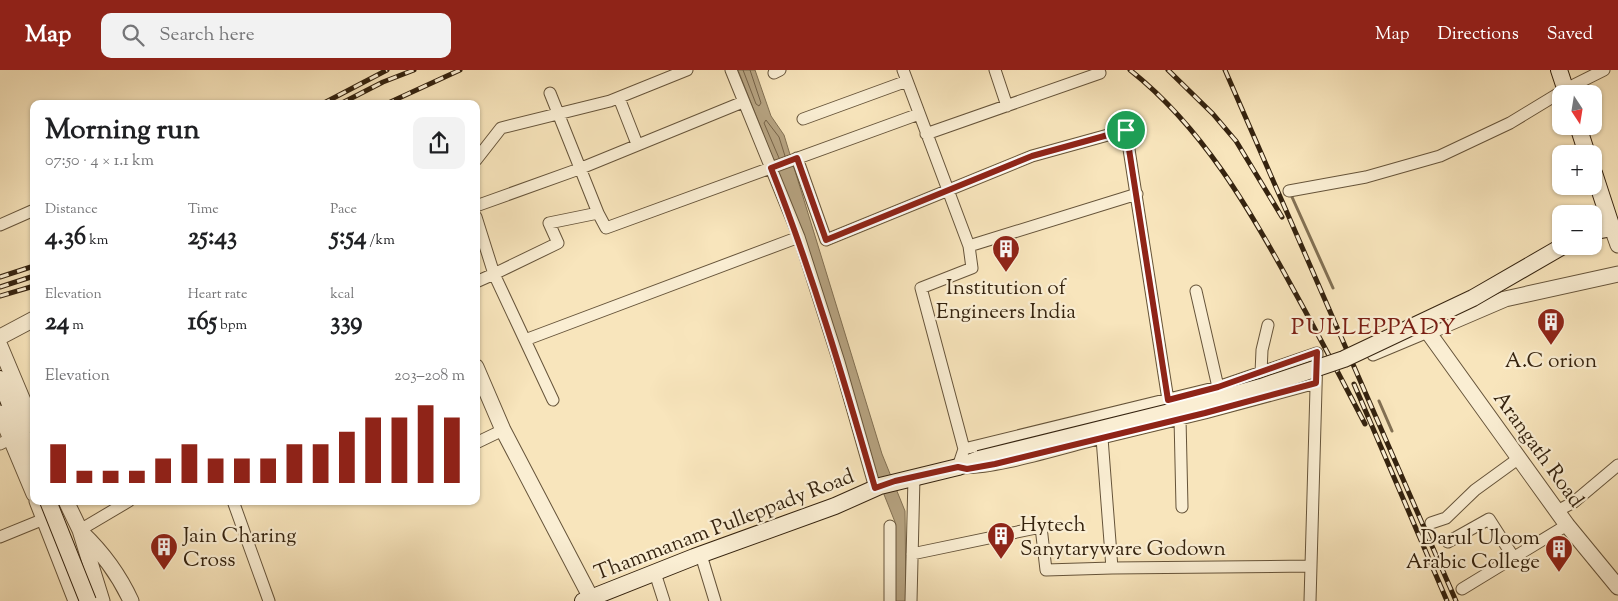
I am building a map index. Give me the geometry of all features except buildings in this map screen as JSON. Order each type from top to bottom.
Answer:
[{"type":"main road","points":[[1558,70],[1563,85]]},
{"type":"main road","points":[[1601,195],[1612,228],[1602,230]]},
{"type":"main road","points":[[1602,216],[1606,211]]},
{"type":"main road","name":"Thammanam Pulleppady Road","points":[[589,600],[655,572],[835,506],[883,485],[958,467],[989,455],[1212,401],[1344,359],[1473,298],[1552,252]]},
{"type":"main road","points":[[0,379],[30,455]]},
{"type":"main road","points":[[43,508],[88,601]]},
{"type":"street","points":[[480,155],[501,128],[619,98],[687,70]]},
{"type":"street","points":[[730,70],[773,167],[799,237],[839,362],[883,485]]},
{"type":"street","points":[[996,70],[1007,106]]},
{"type":"street","points":[[1578,85],[1604,70]]},
{"type":"street","points":[[926,134],[1100,73]]},
{"type":"street","points":[[803,119],[905,76],[969,246],[972,268],[921,288],[964,449],[958,467],[967,469],[995,464],[1316,383]]},
{"type":"street","points":[[550,93],[560,114],[578,169],[606,228],[919,114]]},
{"type":"street","points":[[619,98],[637,144]]},
{"type":"street","points":[[1289,191],[1366,177],[1440,156],[1510,123],[1552,100]]},
{"type":"street","points":[[480,205],[578,169],[744,102]]},
{"type":"street","points":[[795,159],[826,240],[1032,156],[1126,130],[1168,400]]},
{"type":"street","points":[[969,246],[1137,194]]},
{"type":"street","points":[[0,225],[30,212]]},
{"type":"street","points":[[480,280],[558,243],[549,223],[598,213]]},
{"type":"street","points":[[1612,228],[1618,245]]},
{"type":"street","points":[[480,230],[494,274],[553,400]]},
{"type":"street","points":[[525,340],[799,237]]},
{"type":"street","points":[[1373,355],[1505,299],[1618,274]]},
{"type":"street","points":[[1196,291],[1218,387]]},
{"type":"street","points":[[0,336],[30,322]]},
{"type":"street","points":[[1261,373],[1262,350],[1268,325]]},
{"type":"street","name":"Arangath Road","points":[[1428,332],[1559,510],[1567,525],[1618,588]]},
{"type":"street","points":[[0,346],[30,417]]},
{"type":"street","points":[[964,449],[1218,387],[1317,352],[1310,601]]},
{"type":"street","points":[[480,376],[503,430],[589,600]]},
{"type":"street","points":[[0,413],[5,441],[30,487]]},
{"type":"street","points":[[1180,418],[1182,507]]},
{"type":"street","points":[[480,441],[503,430]]},
{"type":"street","points":[[1102,438],[1112,568]]},
{"type":"street","points":[[1431,523],[1446,518],[1480,485],[1516,461],[1522,461]]},
{"type":"street","points":[[1559,510],[1574,502],[1618,465]]},
{"type":"street","points":[[910,601],[914,477]]},
{"type":"street","points":[[68,505],[80,530],[102,601]]},
{"type":"street","points":[[80,530],[122,505]]},
{"type":"street","points":[[234,505],[269,601]]},
{"type":"street","points":[[0,537],[43,508],[76,601]]},
{"type":"street","points":[[1448,542],[1489,519],[1514,558]]},
{"type":"street","points":[[1462,589],[1567,525]]},
{"type":"street","points":[[890,526],[890,601]]},
{"type":"street","points":[[912,554],[1041,527],[1046,570],[1310,566]]},
{"type":"street","points":[[80,530],[96,547],[121,580],[131,601]]},
{"type":"street","points":[[701,555],[715,601]]},
{"type":"street","points":[[655,572],[664,601]]},
{"type":"water","points":[[738,70],[755,70],[771,116],[784,135],[882,454],[905,511],[906,601],[895,601],[895,522],[877,477],[802,232]]},
{"type":"waterway","points":[[1292,197],[1333,288]]},
{"type":"waterway","points":[[1379,401],[1392,431]]},
{"type":"railway","points":[[330,100],[387,70]]},
{"type":"railway","points":[[348,100],[383,82],[414,70]]},
{"type":"railway","points":[[395,100],[460,70]]},
{"type":"railway","points":[[1130,70],[1156,92],[1180,117],[1222,170],[1259,228],[1365,424]]},
{"type":"railway","points":[[1168,70],[1213,114],[1236,141],[1282,217]]},
{"type":"railway","points":[[1225,70],[1456,601]]},
{"type":"railway","points":[[0,277],[30,267]]},
{"type":"railway","points":[[0,287],[30,277]]},
{"type":"railway","points":[[0,296],[30,287]]},
{"type":"railway","points":[[1354,384],[1447,601]]},
{"type":"place","name":"Institution of Engineers India","points":[[1006,273]]},
{"type":"place","name":"A.C orion","points":[[1551,346]]},
{"type":"place","name":"Hytech Sanytaryware Godown","points":[[1001,560]]},
{"type":"place","name":"Jain Charing Cross","points":[[164,571]]},
{"type":"place","name":"Darul Uloom Arabic College","points":[[1559,573]]},
{"type":"district","name":"PULLEPPADY","points":[[1374,326]]},
{"type":"route","points":[[1126,130],[1168,400],[1218,387],[1317,352],[1316,383],[1205,413],[995,464],[967,469],[958,467],[895,481],[875,488],[839,362],[799,237],[771,168],[797,158],[826,240],[1032,156],[1126,130]]}]
